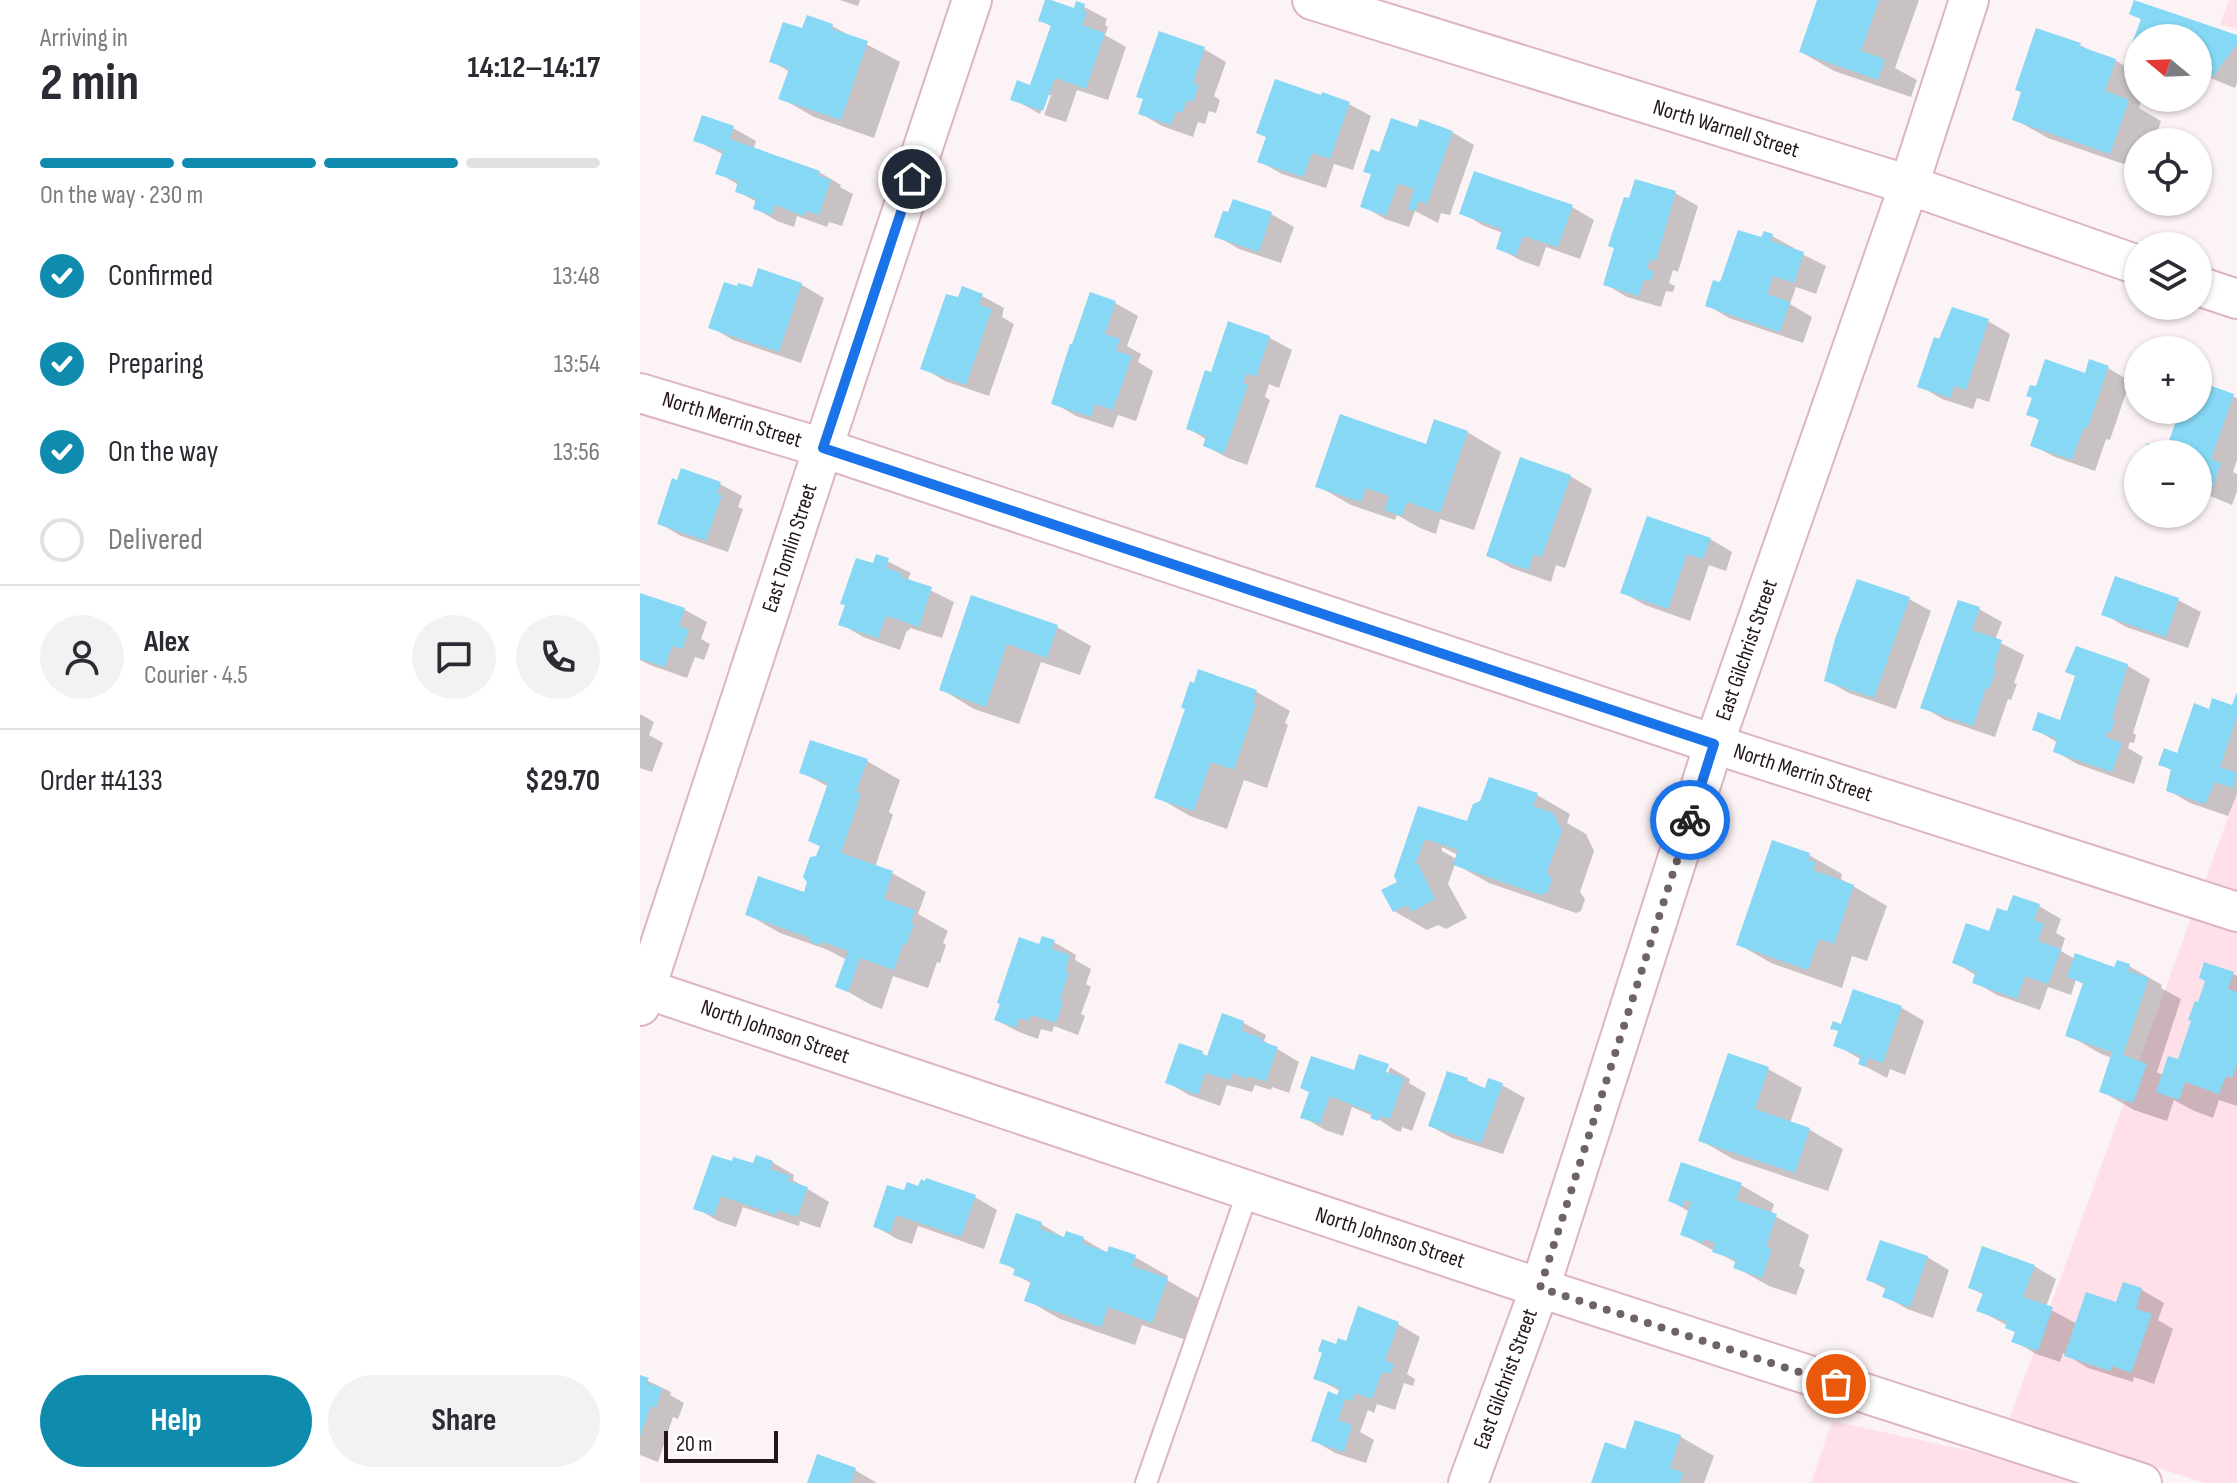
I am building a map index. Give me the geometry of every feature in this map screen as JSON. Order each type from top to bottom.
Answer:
[{"type":"street","name":"East Tomlin Street","points":[[642,994],[972,0]]},
{"type":"street","name":"North Warnell Street","points":[[1312,0],[1909,185],[2124,260]]},
{"type":"street","name":"East Gilchrist Street","points":[[1468,1483],[1540,1288],[1714,744],[1909,185],[1969,0]]},
{"type":"street","points":[[2212,291],[2237,299]]},
{"type":"street","name":"North Merrin Street","points":[[640,393],[823,448],[1714,744],[2237,912]]},
{"type":"street","name":"North Johnson Street","points":[[642,994],[2135,1482]]},
{"type":"lane","points":[[1146,1483],[1248,1191]]},
{"type":"shaded area","points":[[2229,0],[2237,0],[2237,29],[2220,25]]},
{"type":"shaded area","points":[[2237,792],[2237,891],[2205,881]]},
{"type":"shaded area","points":[[2191,918],[2237,932],[2237,1483],[2205,1483],[2009,1420]]},
{"type":"shaded area","points":[[1832,1421],[1994,1456],[2078,1483],[1811,1483]]},
{"type":"building","points":[[1045,0],[1074,8],[1076,1],[1085,4],[1083,11],[1087,12],[1082,25],[1105,33],[1086,89],[1055,78],[1043,111],[1010,100],[1017,80],[1030,85],[1051,25],[1038,21]]},
{"type":"building","points":[[1817,0],[1879,0],[1861,51],[1885,59],[1878,80],[1799,52]]},
{"type":"building","points":[[2134,0],[2205,24],[2139,24],[2141,19],[2129,14]]},
{"type":"building","points":[[807,15],[833,24],[832,29],[868,41],[841,120],[778,99],[789,69],[769,62],[783,22],[802,28]]},
{"type":"building","points":[[2212,27],[2237,35],[2237,44],[2213,76]]},
{"type":"building","points":[[2036,28],[2116,59],[2105,91],[2124,98],[2125,112],[2110,154],[2012,120],[2021,92],[2015,90]]},
{"type":"building","points":[[1159,31],[1205,47],[1193,83],[1199,85],[1193,102],[1187,100],[1182,113],[1176,111],[1171,125],[1138,114],[1143,99],[1136,97]]},
{"type":"building","points":[[1275,79],[1350,102],[1330,159],[1312,153],[1303,177],[1257,162],[1266,137],[1256,133]]},
{"type":"building","points":[[702,115],[734,126],[730,139],[820,171],[818,175],[831,180],[819,215],[806,211],[804,216],[775,205],[771,215],[753,209],[756,199],[735,192],[738,181],[715,174],[723,151],[693,141]]},
{"type":"building","points":[[1391,118],[1417,127],[1420,119],[1453,131],[1427,204],[1419,201],[1415,211],[1408,209],[1414,189],[1398,183],[1386,216],[1360,207],[1371,174],[1363,172],[1371,149],[1379,152]]},
{"type":"building","points":[[1474,171],[1573,205],[1558,247],[1523,236],[1516,256],[1496,249],[1502,229],[1459,214]]},
{"type":"building","points":[[1635,179],[1676,191],[1656,261],[1650,259],[1647,269],[1654,272],[1651,281],[1644,279],[1639,296],[1603,285],[1614,248],[1608,246],[1624,197],[1629,198]]},
{"type":"building","points":[[1233,199],[1272,212],[1259,252],[1214,237],[1223,211],[1228,212]]},
{"type":"building","points":[[1738,230],[1761,237],[1764,231],[1773,234],[1771,241],[1804,252],[1794,283],[1773,276],[1767,294],[1790,302],[1780,332],[1705,306],[1713,280],[1720,282]]},
{"type":"building","points":[[758,268],[802,283],[779,352],[708,328],[724,282],[752,287]]},
{"type":"building","points":[[962,286],[983,294],[979,305],[992,309],[966,385],[920,369],[946,294],[958,297]]},
{"type":"building","points":[[1090,292],[1116,301],[1105,334],[1120,339],[1116,351],[1132,356],[1113,410],[1095,404],[1091,417],[1051,404]]},
{"type":"building","points":[[1952,307],[1989,319],[1966,390],[1954,386],[1950,398],[1917,387],[1934,337],[1939,339]]},
{"type":"building","points":[[1228,321],[1270,336],[1256,377],[1247,373],[1243,383],[1248,385],[1224,454],[1203,446],[1206,436],[1186,429],[1205,370],[1211,372]]},
{"type":"building","points":[[2045,359],[2085,373],[2089,359],[2109,366],[2087,429],[2084,427],[2072,460],[2030,446],[2039,419],[2026,415],[2032,398],[2026,396],[2030,385],[2036,386]]},
{"type":"building","points":[[2212,386],[2234,394],[2212,456],[2212,440],[2169,440],[2175,424],[2212,424]]},
{"type":"building","points":[[1340,414],[1426,444],[1434,419],[1468,431],[1440,513],[1407,502],[1402,516],[1384,510],[1389,496],[1366,488],[1361,502],[1315,487]]},
{"type":"building","points":[[1520,457],[1571,475],[1542,557],[1534,554],[1528,570],[1486,556]]},
{"type":"building","points":[[2212,459],[2221,463],[2212,488]]},
{"type":"building","points":[[681,468],[721,482],[717,493],[722,495],[706,541],[657,524],[672,478],[677,480]]},
{"type":"building","points":[[1647,516],[1711,538],[1703,559],[1687,554],[1668,609],[1620,593]]},
{"type":"building","points":[[876,554],[889,558],[886,568],[902,573],[901,577],[932,587],[919,627],[887,616],[878,638],[838,625],[845,605],[840,604],[856,558],[873,563]]},
{"type":"building","points":[[2115,576],[2179,598],[2166,637],[2101,615]]},
{"type":"building","points":[[1857,579],[1910,597],[1874,698],[1824,681],[1835,639]]},
{"type":"building","points":[[640,593],[685,608],[679,626],[689,630],[682,649],[672,646],[665,667],[640,659]]},
{"type":"building","points":[[971,595],[1058,625],[1047,658],[1007,644],[986,707],[939,690]]},
{"type":"building","points":[[1958,600],[1980,607],[1972,630],[2002,640],[1993,669],[1996,670],[1989,689],[1986,688],[1973,726],[1920,708]]},
{"type":"building","points":[[2076,646],[2128,664],[2112,719],[2115,720],[2111,732],[2108,731],[2105,737],[2122,743],[2112,772],[2053,752],[2057,739],[2032,730],[2038,712],[2060,720],[2075,676],[2065,672]]},
{"type":"building","points":[[1198,669],[1257,690],[1253,703],[1256,704],[1234,770],[1211,762],[1194,811],[1154,798],[1185,709],[1181,708],[1190,681],[1194,683]]},
{"type":"building","points":[[2237,692],[2237,717],[2220,767],[2237,773],[2233,788],[2215,782],[2205,804],[2166,791],[2171,769],[2158,765],[2164,748],[2177,753],[2194,703],[2209,709],[2212,698],[2232,705]]},
{"type":"building","points":[[810,740],[868,759],[856,792],[861,794],[841,853],[893,871],[884,899],[915,910],[911,923],[914,924],[894,970],[860,958],[848,992],[835,987],[848,951],[823,942],[818,945],[808,937],[745,915],[758,876],[804,892],[807,882],[803,877],[810,857],[816,856],[820,846],[808,841],[828,783],[799,773]]},
{"type":"building","points":[[1489,777],[1538,793],[1533,806],[1553,813],[1562,831],[1547,872],[1552,879],[1548,892],[1541,895],[1453,865],[1458,850],[1425,839],[1415,865],[1418,864],[1435,899],[1411,912],[1408,905],[1393,912],[1381,890],[1397,882],[1394,876],[1418,806],[1467,821],[1473,804],[1480,801]]},
{"type":"building","points":[[1772,840],[1810,853],[1808,860],[1816,862],[1813,870],[1854,885],[1834,944],[1819,939],[1808,970],[1736,945]]},
{"type":"building","points":[[2013,895],[2040,904],[2034,920],[2044,924],[2038,941],[2061,949],[2048,984],[2025,976],[2017,999],[1972,983],[1976,972],[1952,963],[1966,923],[1989,931],[1997,908],[2007,911]]},
{"type":"building","points":[[1042,936],[1055,940],[1052,949],[1070,955],[1065,971],[1069,972],[1060,1000],[1063,1002],[1056,1023],[1031,1015],[1029,1021],[1019,1018],[1016,1028],[994,1020],[1019,937],[1039,944]]},
{"type":"building","points":[[2075,953],[2114,967],[2117,960],[2130,964],[2128,971],[2149,978],[2123,1055],[2147,1064],[2133,1103],[2099,1092],[2112,1052],[2065,1036],[2083,983],[2067,977]]},
{"type":"building","points":[[2204,962],[2234,972],[2228,989],[2237,992],[2237,1064],[2232,1078],[2226,1076],[2219,1094],[2185,1082],[2179,1100],[2156,1092],[2168,1056],[2178,1059],[2191,1021],[2188,1020],[2205,981],[2199,978]]},
{"type":"building","points":[[1853,989],[1902,1006],[1883,1063],[1868,1058],[1865,1067],[1858,1064],[1861,1056],[1833,1046],[1838,1031],[1830,1029],[1833,1021],[1841,1024]]},
{"type":"building","points":[[1222,1013],[1244,1021],[1241,1031],[1278,1047],[1266,1082],[1232,1073],[1230,1080],[1205,1073],[1198,1095],[1165,1083],[1179,1043],[1203,1051],[1202,1054],[1207,1056]]},
{"type":"building","points":[[1728,1053],[1769,1067],[1755,1109],[1810,1128],[1795,1173],[1698,1141]]},
{"type":"building","points":[[1359,1054],[1389,1064],[1386,1072],[1404,1078],[1390,1119],[1380,1116],[1378,1121],[1370,1118],[1372,1113],[1330,1096],[1320,1124],[1300,1118],[1309,1092],[1300,1088],[1311,1056],[1354,1070]]},
{"type":"building","points":[[1447,1071],[1485,1088],[1488,1078],[1503,1083],[1481,1143],[1428,1126]]},
{"type":"building","points":[[712,1155],[753,1163],[756,1155],[773,1161],[770,1169],[790,1176],[788,1181],[808,1187],[797,1217],[778,1210],[776,1215],[721,1196],[714,1216],[693,1209]]},
{"type":"building","points":[[1681,1162],[1742,1183],[1736,1200],[1777,1214],[1766,1247],[1772,1249],[1762,1278],[1733,1268],[1736,1260],[1712,1252],[1715,1243],[1704,1239],[1703,1243],[1680,1235],[1691,1202],[1685,1200],[1683,1207],[1668,1201]]},
{"type":"building","points":[[926,1178],[976,1195],[961,1237],[896,1215],[890,1233],[873,1227],[887,1185],[904,1190],[907,1182],[918,1186],[921,1179],[925,1181]]},
{"type":"building","points":[[1016,1213],[1042,1222],[1040,1229],[1064,1237],[1066,1231],[1084,1237],[1082,1243],[1107,1252],[1109,1246],[1136,1255],[1132,1266],[1168,1278],[1152,1323],[1108,1307],[1101,1327],[1024,1301],[1031,1281],[1013,1275],[1015,1268],[999,1263]]},
{"type":"building","points":[[1880,1240],[1928,1256],[1910,1307],[1882,1297],[1886,1287],[1866,1280]]},
{"type":"building","points":[[1982,1246],[2035,1265],[2023,1297],[2053,1307],[2038,1351],[2011,1342],[2015,1332],[2005,1328],[2007,1322],[1976,1311],[1983,1293],[1968,1288]]},
{"type":"building","points":[[2123,1282],[2142,1288],[2136,1309],[2152,1314],[2131,1373],[2112,1366],[2110,1371],[2064,1356],[2086,1292],[2116,1302]]},
{"type":"building","points":[[1358,1306],[1399,1322],[1385,1361],[1394,1364],[1390,1374],[1382,1372],[1372,1399],[1355,1393],[1352,1401],[1345,1399],[1338,1420],[1352,1425],[1344,1452],[1311,1441],[1328,1391],[1337,1395],[1340,1388],[1313,1379],[1322,1353],[1318,1351],[1322,1339],[1336,1344],[1338,1338],[1346,1341]]},
{"type":"building","points":[[640,1375],[649,1378],[647,1383],[662,1388],[656,1408],[651,1406],[640,1436]]},
{"type":"building","points":[[1635,1420],[1681,1435],[1670,1468],[1683,1472],[1680,1483],[1591,1483],[1605,1442],[1625,1449]]},
{"type":"building","points":[[817,1454],[856,1468],[851,1483],[807,1483]]},
{"type":"way so far","points":[[1690,820],[1540,1288],[1836,1384]]},
{"type":"route","points":[[912,179],[823,448],[1714,744],[1690,820]]}]
